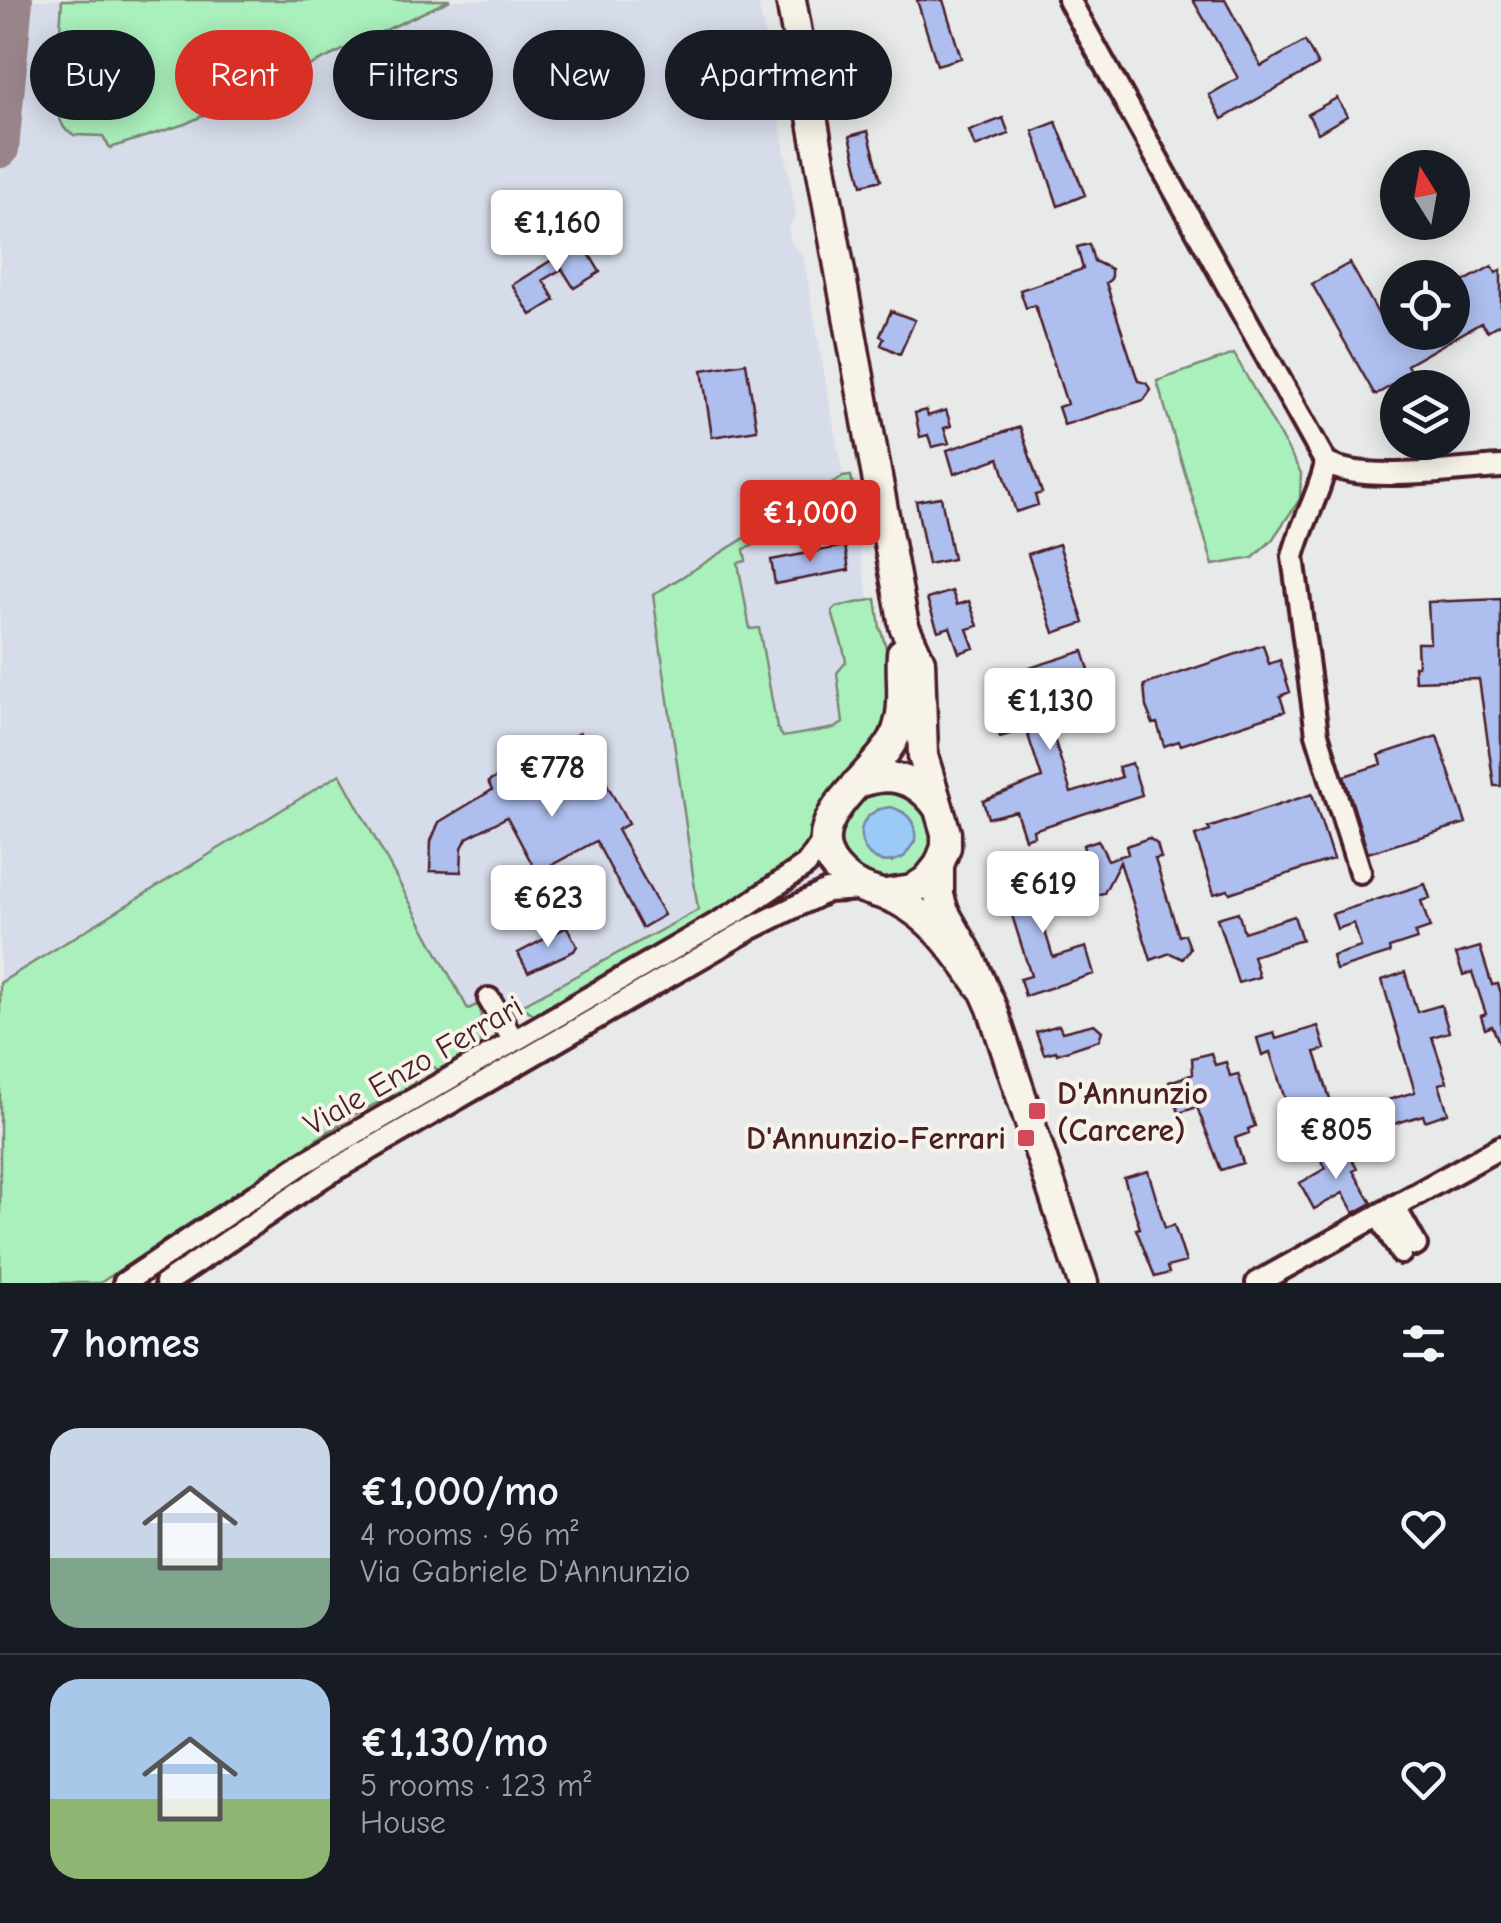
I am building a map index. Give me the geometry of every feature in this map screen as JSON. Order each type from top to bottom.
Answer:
[{"type":"main road","points":[[791,0],[904,626],[901,718],[886,751],[838,802],[826,838],[836,865],[847,879],[920,914],[941,932],[982,988]]},
{"type":"main road","points":[[904,626],[920,660],[923,756],[946,833],[939,865],[939,896],[1000,1032],[1083,1283]]},
{"type":"main road","points":[[855,785],[867,779],[894,777],[920,787],[938,807]]},
{"type":"main road","points":[[874,891],[912,890],[939,865]]},
{"type":"street","points":[[1068,0],[1326,462],[1342,472],[1368,474],[1501,467]]},
{"type":"street","points":[[1326,462],[1320,492],[1300,529],[1293,557],[1317,734],[1360,872]]},
{"type":"street","points":[[745,920],[806,865],[826,838]]},
{"type":"street","points":[[745,920],[826,891],[874,891]]},
{"type":"street","name":"Viale Enzo Ferrari","points":[[124,1283],[302,1164],[514,1041],[745,920]]},
{"type":"street","name":"Viale Enzo Ferrari","points":[[166,1283],[324,1176],[745,920]]},
{"type":"street","points":[[490,999],[514,1041]]},
{"type":"street","points":[[1258,1283],[1501,1147]]},
{"type":"street","points":[[1386,1210],[1408,1249]]},
{"type":"shaded area","points":[[0,0],[758,0],[763,30],[665,30],[665,120],[779,120],[796,213],[788,229],[791,243],[803,256],[843,477],[653,595],[698,910],[520,1006],[498,995],[469,1010],[340,774],[0,983]]},
{"type":"shaded area","points":[[851,507],[869,600],[832,611],[836,627],[843,634],[846,663],[837,674],[845,720],[839,727],[783,737],[777,728],[759,628],[750,630],[738,562],[744,550]]},
{"type":"green space","points":[[62,0],[450,0],[386,30],[333,30],[333,55],[313,64],[313,30],[175,30],[175,120],[194,120],[110,148],[103,136],[74,135],[60,120],[155,120],[155,30],[60,30]]},
{"type":"green space","points":[[1234,354],[1301,473],[1300,499],[1272,540],[1253,558],[1213,565],[1157,381]]},
{"type":"green space","points":[[851,476],[857,505],[744,549],[746,561],[738,563],[750,629],[759,628],[777,728],[783,737],[835,728],[843,723],[837,673],[846,662],[832,611],[876,599],[880,628],[895,676],[893,711],[867,760],[826,797],[810,845],[778,874],[534,1014],[520,1006],[698,910],[653,595],[843,477]]},
{"type":"green space","points":[[340,774],[468,1009],[481,1003],[480,1046],[438,1070],[429,1063],[414,1072],[414,1084],[350,1117],[100,1283],[0,1283],[0,983]]},
{"type":"green space","points":[[900,790],[928,810],[933,848],[920,867],[905,876],[890,880],[874,877],[849,860],[842,846],[842,831],[858,801],[876,792]],"holes":[[[878,809],[903,812],[912,822],[892,862],[869,855],[864,821]]]},
{"type":"water","points":[[891,807],[910,819],[915,841],[904,857],[876,859],[867,852],[861,830],[875,811]]},
{"type":"building","points":[[917,0],[943,0],[961,58],[937,65]]},
{"type":"building","points":[[1193,0],[1225,0],[1261,66],[1305,41],[1318,65],[1222,119],[1209,95],[1238,78]]},
{"type":"building","points":[[1337,98],[1347,116],[1318,133],[1308,114]]},
{"type":"building","points":[[1003,118],[1009,134],[975,147],[969,131]]},
{"type":"building","points":[[1056,122],[1085,195],[1058,206],[1033,131]]},
{"type":"building","points":[[868,131],[881,180],[862,185],[850,136]]},
{"type":"building","points":[[590,236],[597,247],[588,252],[600,272],[574,288],[562,269],[543,280],[555,300],[531,315],[512,285]]},
{"type":"building","points":[[1089,244],[1094,261],[1111,269],[1111,279],[1106,283],[1138,381],[1151,390],[1144,400],[1064,425],[1058,407],[1067,404],[1035,305],[1026,308],[1020,290],[1083,269],[1077,247]]},
{"type":"building","points":[[1350,263],[1380,317],[1380,350],[1433,350],[1407,365],[1410,370],[1380,370],[1380,392],[1375,395],[1312,284]]},
{"type":"building","points":[[1492,266],[1496,273],[1501,270],[1501,323],[1487,331],[1481,323],[1470,329],[1470,278]]},
{"type":"building","points":[[891,311],[915,320],[900,354],[881,345],[884,338],[880,336]]},
{"type":"building","points":[[746,363],[757,430],[712,437],[702,370]]},
{"type":"building","points":[[926,410],[928,416],[946,410],[951,426],[944,428],[949,443],[932,447],[928,435],[920,437],[915,413]]},
{"type":"building","points":[[1020,427],[1042,493],[1035,495],[1038,505],[1016,512],[999,458],[954,474],[947,450]]},
{"type":"building","points":[[941,497],[953,559],[928,564],[916,501]]},
{"type":"building","points":[[1059,544],[1084,623],[1054,633],[1028,554]]},
{"type":"building","points":[[845,546],[849,570],[775,584],[771,560]]},
{"type":"building","points":[[952,591],[957,605],[969,601],[978,626],[967,629],[974,648],[959,653],[950,627],[938,631],[927,599]]},
{"type":"building","points":[[1501,599],[1501,786],[1494,786],[1479,679],[1415,681],[1414,666],[1418,666],[1417,643],[1430,643],[1428,602]]},
{"type":"building","points":[[1263,645],[1269,664],[1280,660],[1290,692],[1280,696],[1285,711],[1181,745],[1179,741],[1164,746],[1157,723],[1153,724],[1146,707],[1144,685]]},
{"type":"building","points":[[1083,651],[1093,683],[1080,687],[1077,678],[1039,690],[1071,793],[1122,777],[1118,767],[1132,763],[1142,795],[1033,830],[1034,836],[1025,839],[1016,811],[988,818],[983,801],[1042,778],[1026,729],[1000,737],[997,726],[1011,721],[998,678]]},
{"type":"building","points":[[580,733],[628,824],[617,830],[664,915],[642,928],[596,841],[537,873],[507,817],[467,838],[462,848],[461,872],[430,871],[431,841],[439,822],[492,790],[488,782]]},
{"type":"building","points":[[1437,736],[1466,823],[1368,853],[1344,776],[1382,764],[1379,755]]},
{"type":"building","points":[[1312,794],[1333,859],[1230,893],[1228,890],[1214,894],[1195,836],[1210,831],[1208,828]]},
{"type":"building","points":[[1149,838],[1157,844],[1161,858],[1155,859],[1179,936],[1185,934],[1190,948],[1183,959],[1170,953],[1151,960],[1120,862],[1104,893],[1096,895],[1085,890],[1083,845],[1098,840],[1108,860],[1128,854],[1126,846]]},
{"type":"building","points":[[1065,876],[1073,905],[1040,915],[1053,957],[1086,947],[1094,974],[1025,996],[1020,979],[1031,976],[1011,912],[999,915],[994,898]]},
{"type":"building","points":[[1425,884],[1430,898],[1421,901],[1430,928],[1415,933],[1417,939],[1389,948],[1390,953],[1336,970],[1332,956],[1361,947],[1354,923],[1337,929],[1332,914]]},
{"type":"building","points":[[1238,912],[1244,932],[1294,916],[1302,940],[1253,956],[1259,977],[1238,983],[1217,918]]},
{"type":"building","points":[[567,927],[577,946],[574,951],[528,972],[518,953]]},
{"type":"building","points":[[1480,947],[1492,985],[1498,984],[1501,993],[1501,1047],[1492,1026],[1485,1029],[1481,1016],[1486,1014],[1472,972],[1463,975],[1456,954]]},
{"type":"building","points":[[1405,972],[1417,1012],[1441,1005],[1449,1032],[1432,1037],[1447,1082],[1439,1084],[1448,1113],[1425,1121],[1423,1115],[1381,1128],[1376,1118],[1364,1122],[1360,1108],[1415,1092],[1382,980]]},
{"type":"building","points":[[1094,1024],[1102,1031],[1099,1040],[1057,1054],[1044,1054],[1036,1032],[1059,1025],[1062,1032]]},
{"type":"building","points":[[1318,1026],[1325,1049],[1315,1052],[1340,1130],[1308,1140],[1300,1115],[1291,1118],[1270,1052],[1262,1055],[1257,1038],[1274,1033],[1276,1039]]},
{"type":"building","points":[[1211,1053],[1215,1065],[1226,1062],[1230,1076],[1238,1074],[1255,1126],[1235,1138],[1243,1163],[1221,1170],[1197,1107],[1179,1113],[1169,1082],[1193,1074],[1192,1058]]},
{"type":"building","points":[[1343,1144],[1372,1203],[1354,1213],[1343,1193],[1314,1209],[1300,1183],[1326,1168],[1319,1157]]},
{"type":"building","points":[[1148,1171],[1165,1228],[1174,1225],[1186,1262],[1167,1267],[1169,1273],[1155,1277],[1136,1229],[1140,1228],[1124,1178]]},
{"type":"taxiway","points":[[0,149],[14,0]]},
{"type":"place","name":"D'Annunzio (Carcere)","points":[[1037,1111]]},
{"type":"place","name":"D'Annunzio-Ferrari","points":[[1026,1138]]}]
